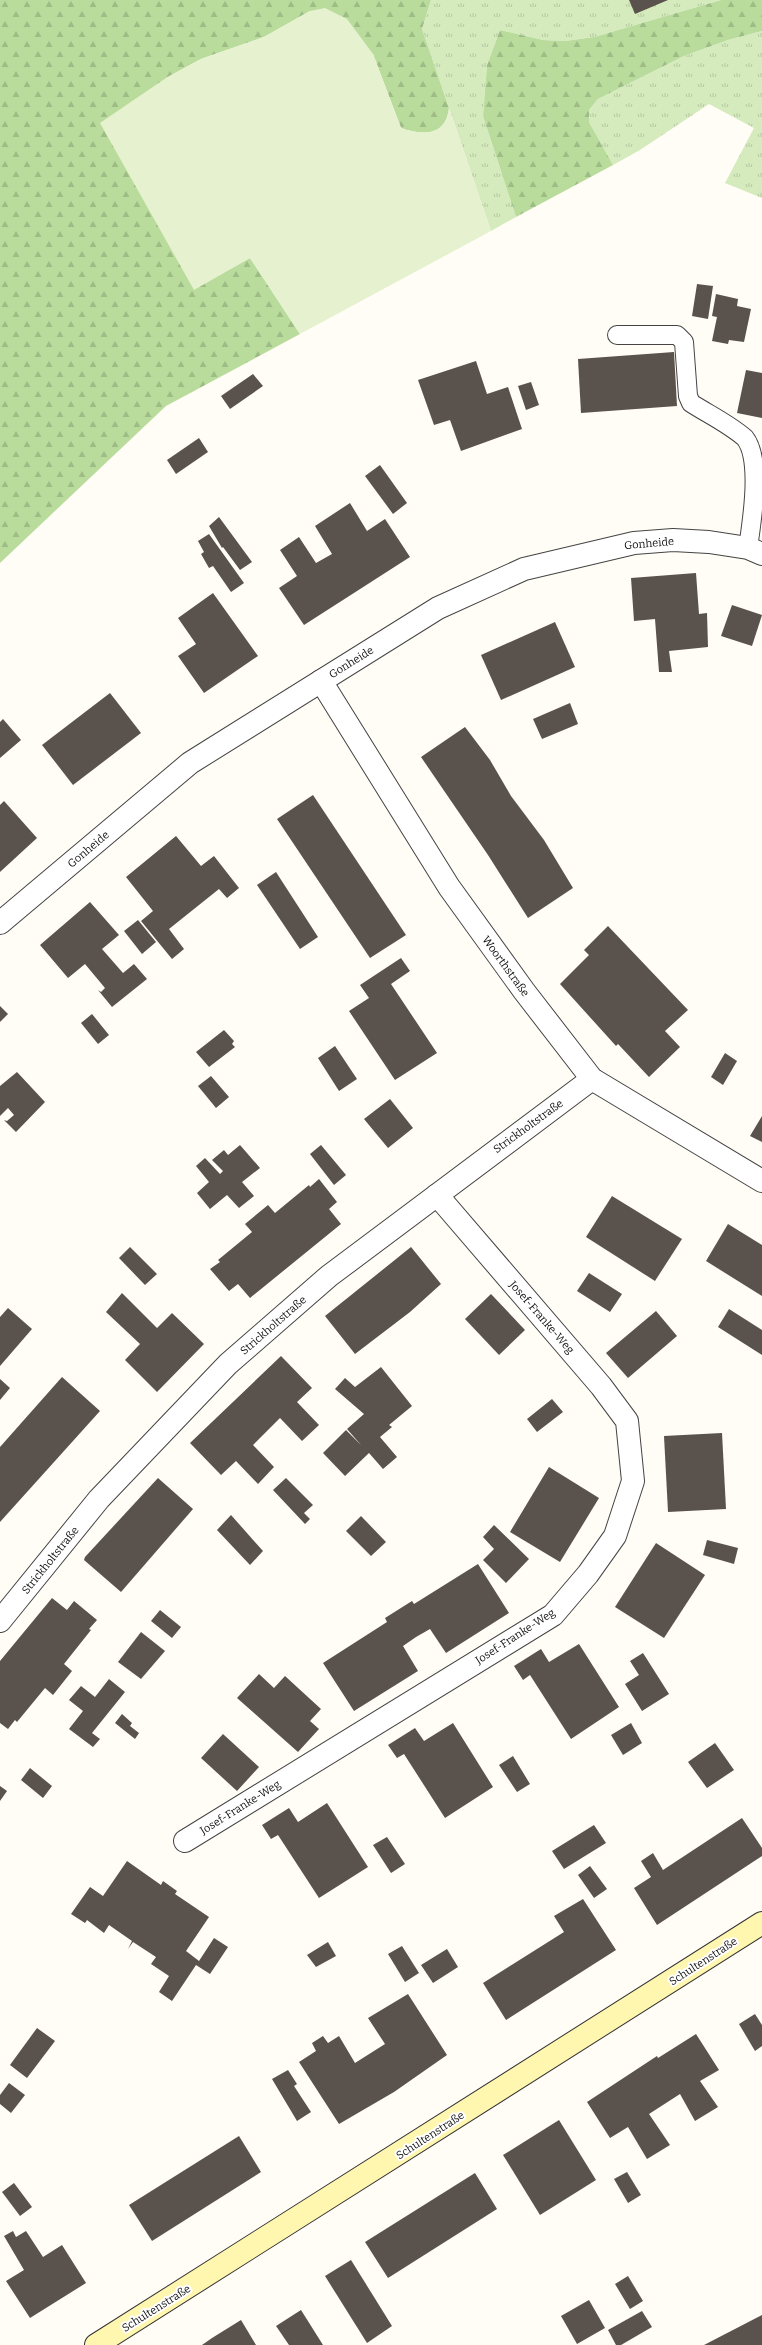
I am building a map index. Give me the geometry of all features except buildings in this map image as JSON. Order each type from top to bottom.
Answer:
[{"type":"main road","name":"Schultenstraße","points":[[96,2345],[762,1923]]},
{"type":"street","name":"Gonheide","points":[[0,924],[190,763],[438,608],[524,569],[634,543],[695,542],[755,551]]},
{"type":"street","name":"Woorthstraße","points":[[321,681],[449,887],[524,991],[592,1079],[762,1181]]},
{"type":"street","name":"Strickholtstraße","points":[[0,1621],[99,1499],[228,1364],[329,1276],[592,1079]]},
{"type":"street","name":"Josef-Franke-Weg","points":[[185,1841],[553,1615],[588,1574],[615,1536],[633,1481],[627,1421],[601,1386],[437,1195]]},
{"type":"lane","points":[[617,335],[677,335],[682,337],[684,342],[688,396],[691,402],[746,439],[756,455],[758,483],[755,551]]},
{"type":"green space","points":[[0,0],[431,0],[422,29],[449,108],[447,117],[443,124],[432,132],[425,133],[409,131],[401,128],[373,54],[310,11],[264,37],[201,59],[166,78],[194,289],[250,258],[300,334],[166,406],[0,563]]},
{"type":"green space","points":[[431,0],[721,0],[594,37],[565,41],[543,40],[500,30],[487,65],[483,116],[516,217],[491,231],[422,29]]},
{"type":"green space","points":[[721,0],[762,0],[762,31],[728,40],[684,56],[598,99],[589,110],[589,122],[613,165],[516,217],[483,116],[487,65],[500,30],[543,40],[565,41],[594,37]]},
{"type":"green space","points":[[325,8],[347,19],[373,54],[401,128],[409,131],[425,133],[432,132],[443,124],[447,117],[449,108],[491,231],[300,334],[250,258],[194,290],[100,123],[166,78],[201,59],[264,37],[310,11]]},
{"type":"green space","points":[[762,31],[762,198],[725,183],[754,128],[709,104],[640,150],[613,165],[589,122],[589,110],[598,99],[684,56],[728,40]]}]
